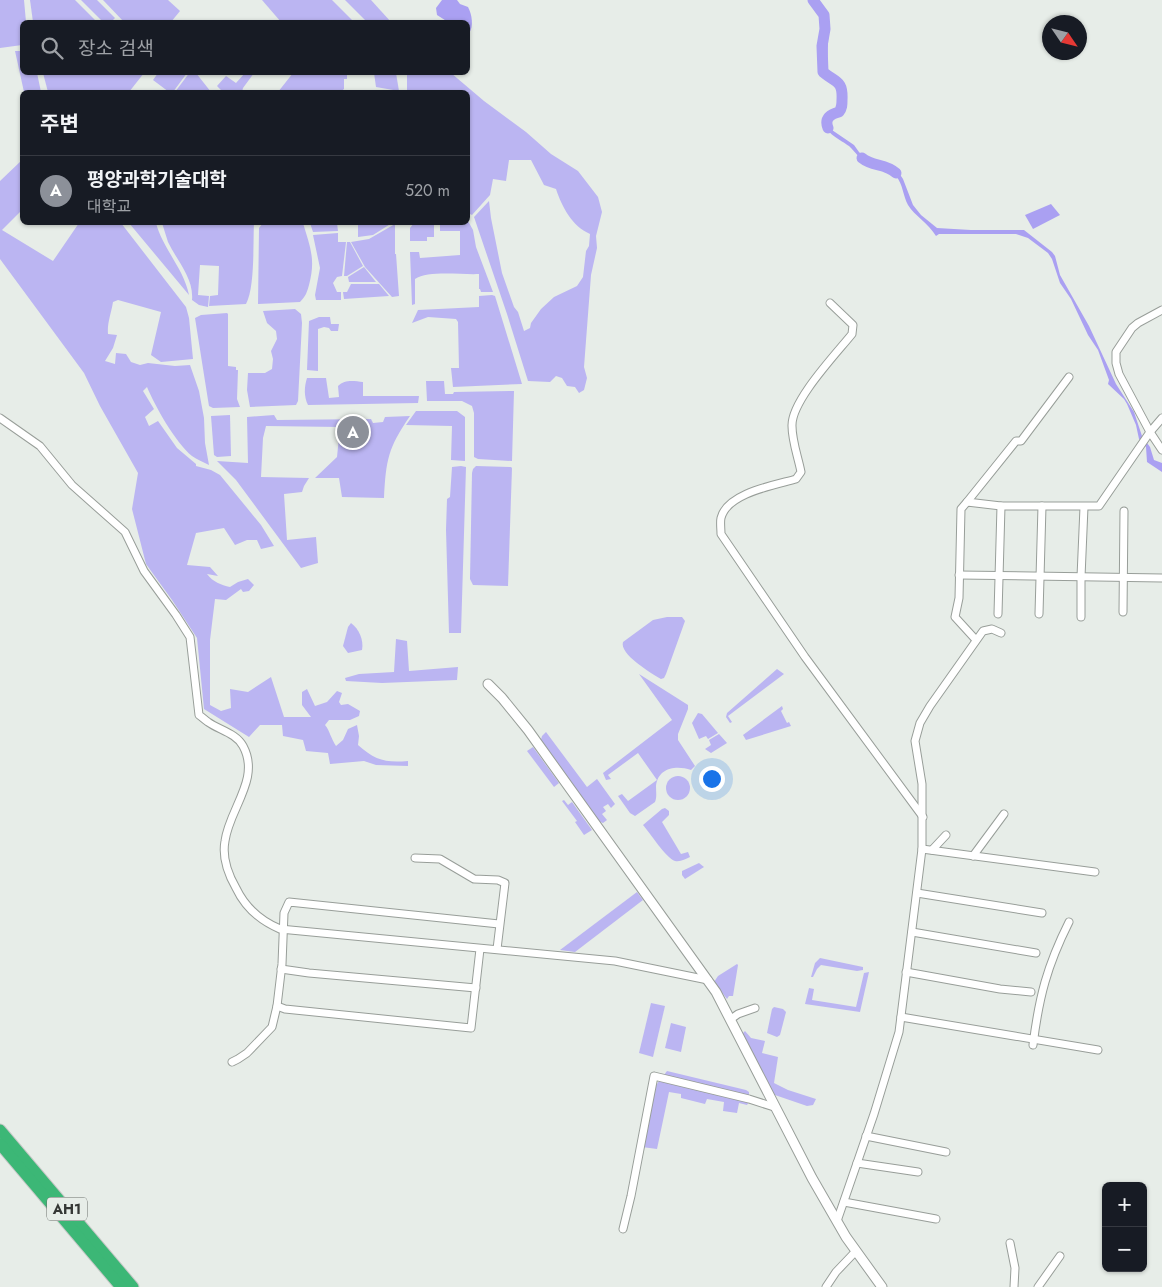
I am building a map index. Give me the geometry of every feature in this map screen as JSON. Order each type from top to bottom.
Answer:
[{"type":"highway","name":"AH1","points":[[0,1130],[133,1287]]},
{"type":"highway","name":"AH1","points":[[0,1144],[121,1287]]},
{"type":"street","points":[[830,303],[853,325],[852,334],[807,390],[793,416],[792,426],[801,472],[796,479],[740,496],[726,508],[721,517],[721,534],[805,656],[923,817]]},
{"type":"street","points":[[1162,310],[1138,322],[1116,352],[1119,374],[1150,432],[1162,450]]},
{"type":"street","points":[[976,640],[955,617],[958,598],[961,509],[1016,441],[1021,441],[1069,377]]},
{"type":"street","points":[[0,418],[40,446],[72,484],[125,532],[144,571],[190,637],[200,714],[208,723],[230,733],[240,741],[247,759],[248,772],[244,791],[232,817],[225,839],[224,852],[229,876],[238,894],[253,912],[266,923],[283,929],[615,961],[708,980]]},
{"type":"street","points":[[967,502],[1001,506],[1099,506],[1150,432],[1162,418]]},
{"type":"street","points":[[998,614],[1001,506]]},
{"type":"street","points":[[1039,614],[1042,506]]},
{"type":"street","points":[[1081,617],[1080,577],[1084,507]]},
{"type":"street","points":[[1123,612],[1124,511]]},
{"type":"street","points":[[959,575],[1162,578]]},
{"type":"street","points":[[837,1221],[899,1032],[922,849],[922,784],[915,741],[920,723],[983,631],[992,630],[1001,634]]},
{"type":"street","points":[[488,684],[528,730],[708,980],[731,1019],[774,1107],[812,1178],[856,1251],[882,1287]]},
{"type":"street","points":[[973,856],[1004,814]]},
{"type":"street","points":[[932,850],[946,835]]},
{"type":"street","points":[[922,849],[1095,872]]},
{"type":"street","points":[[415,858],[440,859],[474,879],[498,880],[505,883],[497,949]]},
{"type":"street","points":[[917,893],[1042,913]]},
{"type":"street","points":[[232,1062],[247,1053],[272,1027],[277,1006],[281,969],[284,914],[289,902],[499,924]]},
{"type":"street","points":[[1033,1042],[1045,978],[1055,950],[1069,922]]},
{"type":"street","points":[[912,932],[1036,953]]},
{"type":"street","points":[[277,1006],[471,1028],[480,948]]},
{"type":"street","points":[[281,969],[476,988]]},
{"type":"street","points":[[906,972],[1000,989],[1031,992]]},
{"type":"street","points":[[731,1019],[738,1014],[755,1008]]},
{"type":"street","points":[[901,1017],[1033,1042],[1098,1050]]},
{"type":"street","points":[[623,1229],[643,1152],[654,1076],[774,1107]]},
{"type":"street","points":[[866,1136],[946,1152]]},
{"type":"street","points":[[857,1163],[918,1172]]},
{"type":"street","points":[[844,1202],[936,1219]]},
{"type":"street","points":[[1010,1243],[1016,1268],[1014,1287]]},
{"type":"street","points":[[826,1287],[836,1272],[856,1251]]},
{"type":"street","points":[[1038,1287],[1060,1256]]},
{"type":"shaded area","points":[[0,0],[24,0],[26,20],[20,20],[20,45],[0,48]]},
{"type":"shaded area","points":[[30,0],[75,0],[95,20],[33,20]]},
{"type":"shaded area","points":[[81,0],[97,0],[115,18],[113,20],[101,20]]},
{"type":"shaded area","points":[[103,0],[168,0],[180,11],[173,20],[122,20]]},
{"type":"shaded area","points":[[262,0],[332,0],[352,20],[279,20]]},
{"type":"shaded area","points":[[345,0],[371,0],[389,20],[365,20]]},
{"type":"shaded area","points":[[442,0],[457,0],[460,4],[468,7],[471,13],[471,30],[470,32],[470,20],[445,20],[437,15],[436,8]]},
{"type":"shaded area","points":[[809,0],[815,0],[829,17],[827,70],[845,84],[846,109],[840,116],[834,116],[831,123],[832,130],[854,145],[869,162],[887,165],[899,173],[913,205],[921,215],[937,228],[1024,230],[1052,252],[1055,256],[1060,275],[1089,326],[1116,384],[1134,412],[1142,436],[1150,447],[1154,460],[1162,463],[1162,472],[1147,462],[1146,447],[1139,439],[1136,425],[1127,404],[1108,384],[1109,380],[1098,350],[1088,335],[1071,299],[1060,283],[1048,253],[1028,238],[1016,234],[939,234],[936,236],[908,205],[900,183],[893,173],[868,165],[849,146],[828,130],[826,126],[829,116],[839,112],[841,109],[842,88],[838,82],[825,75],[823,60],[825,16],[813,4],[810,5]]},
{"type":"shaded area","points":[[15,51],[20,51],[20,74]]},
{"type":"shaded area","points":[[20,75],[37,75],[41,90],[24,90]]},
{"type":"shaded area","points":[[44,75],[142,75],[131,90],[48,90]]},
{"type":"shaded area","points":[[157,75],[186,75],[174,90],[166,90],[153,80]]},
{"type":"shaded area","points":[[188,75],[198,75],[209,90],[176,90]]},
{"type":"shaded area","points":[[243,75],[253,75],[242,90],[221,90],[217,86],[226,76],[236,83]]},
{"type":"shaded area","points":[[291,75],[347,75],[347,79],[344,79],[343,90],[280,90]]},
{"type":"shaded area","points":[[374,75],[396,75],[399,90],[376,87]]},
{"type":"shaded area","points":[[407,75],[453,75],[551,154],[578,171],[598,197],[602,212],[596,236],[597,248],[591,275],[584,367],[587,378],[584,390],[579,393],[575,387],[567,386],[562,378],[556,376],[550,382],[528,381],[474,217],[489,201],[502,273],[524,331],[530,328],[531,323],[541,309],[554,297],[577,286],[583,277],[590,234],[573,221],[561,202],[556,189],[544,185],[531,160],[509,160],[506,181],[493,179],[490,195],[472,215],[470,214],[470,90],[407,90]]},
{"type":"shaded area","points":[[20,162],[20,212],[2,230],[53,261],[78,225],[123,225],[186,307],[189,318],[193,359],[161,362],[151,355],[161,312],[118,300],[113,302],[108,330],[108,334],[117,335],[113,348],[105,361],[115,364],[116,353],[126,354],[131,362],[140,365],[148,363],[175,366],[190,365],[199,391],[209,465],[192,456],[179,442],[160,413],[147,387],[143,391],[154,409],[145,417],[149,426],[158,421],[177,448],[196,466],[211,470],[220,475],[261,525],[274,546],[261,549],[257,540],[247,540],[235,545],[224,528],[196,533],[187,565],[210,567],[218,576],[207,574],[209,577],[223,585],[230,587],[248,579],[254,585],[249,591],[243,592],[241,589],[226,600],[215,599],[210,640],[210,705],[221,711],[231,708],[230,689],[248,692],[271,677],[284,717],[311,717],[302,705],[302,692],[307,689],[315,706],[327,702],[337,691],[342,693],[339,702],[341,705],[348,704],[360,711],[359,716],[350,720],[329,720],[325,725],[336,746],[343,740],[348,729],[357,725],[358,745],[364,750],[375,757],[387,761],[408,761],[408,766],[376,765],[364,761],[330,764],[328,753],[306,751],[303,740],[283,736],[282,725],[260,725],[249,737],[204,709],[197,638],[146,564],[132,509],[138,473],[100,406],[84,373],[0,259],[0,181]]},
{"type":"shaded area","points":[[1051,204],[1060,215],[1033,229],[1025,215]]},
{"type":"shaded area","points":[[131,225],[157,225],[163,242],[183,276],[189,295]]},
{"type":"shaded area","points":[[163,225],[254,225],[251,287],[246,304],[209,306],[210,296],[218,295],[219,266],[200,265],[198,295],[209,296],[208,307],[199,305],[192,300],[188,277],[168,242]]},
{"type":"shaded area","points":[[261,225],[304,225],[311,253],[312,268],[308,290],[300,302],[258,304],[259,228]]},
{"type":"shaded area","points":[[311,225],[337,225],[338,231],[313,232]]},
{"type":"shaded area","points":[[358,225],[389,225],[373,235],[358,237]]},
{"type":"shaded area","points":[[395,225],[395,254],[399,296],[392,297],[365,267],[351,242],[369,239]]},
{"type":"shaded area","points":[[412,225],[434,225],[434,237],[427,237],[427,241],[410,241],[410,228]]},
{"type":"shaded area","points":[[440,225],[470,225],[473,230],[476,247],[493,292],[481,292],[479,289],[479,274],[421,276],[415,279],[415,304],[412,305],[410,252],[419,252],[420,258],[460,255],[460,231],[440,231]]},
{"type":"shaded area","points":[[338,233],[338,242],[346,242],[342,276],[337,277],[333,283],[337,292],[341,292],[341,300],[316,300],[315,295],[320,268],[313,235]]},
{"type":"shaded area","points":[[347,242],[350,242],[363,266],[344,276]]},
{"type":"shaded area","points":[[364,267],[376,282],[349,282],[348,277]]},
{"type":"shaded area","points":[[351,284],[379,284],[389,296],[344,299],[343,292],[347,292]]},
{"type":"shaded area","points":[[479,296],[495,296],[522,384],[453,387],[451,368],[459,368],[458,322],[456,319],[428,317],[412,323],[418,310],[479,307]]},
{"type":"shaded area","points":[[295,309],[301,314],[302,323],[298,401],[296,405],[250,407],[247,390],[248,373],[265,373],[272,369],[273,359],[271,351],[277,339],[276,331],[267,323],[263,311]]},
{"type":"shaded area","points":[[227,313],[228,366],[236,367],[236,370],[238,370],[237,399],[240,407],[213,408],[209,406],[195,318],[201,315]]},
{"type":"shaded area","points":[[319,317],[330,317],[331,324],[339,324],[338,331],[331,331],[329,328],[324,327],[318,329],[318,371],[307,370],[309,321]]},
{"type":"shaded area","points":[[307,378],[326,378],[329,398],[339,397],[338,386],[347,381],[353,381],[363,382],[363,396],[419,396],[418,403],[308,405],[305,392]]},
{"type":"shaded area","points":[[426,381],[444,381],[445,394],[453,394],[454,392],[514,391],[512,461],[478,459],[474,457],[474,413],[472,406],[462,401],[427,401]]},
{"type":"shaded area","points":[[416,411],[457,411],[465,417],[465,461],[451,460],[452,426],[406,425]]},
{"type":"shaded area","points":[[230,415],[231,456],[217,457],[214,455],[211,416]]},
{"type":"shaded area","points":[[274,415],[277,420],[371,419],[373,423],[383,422],[385,417],[410,416],[389,455],[384,498],[342,497],[339,478],[315,478],[337,457],[340,427],[266,426],[263,438],[261,477],[309,478],[302,492],[284,494],[287,540],[316,537],[318,563],[301,568],[236,480],[217,461],[248,463],[247,417]]},
{"type":"shaded area","points":[[476,466],[512,468],[508,586],[473,585],[470,579],[472,473]]},
{"type":"shaded area","points":[[452,467],[466,467],[461,633],[449,633],[447,499],[450,497]]},
{"type":"shaded area","points":[[667,617],[682,617],[685,621],[666,674],[661,679],[631,657],[623,647],[623,642],[653,620]]},
{"type":"shaded area","points":[[351,623],[360,635],[362,650],[348,653],[343,646],[348,627]]},
{"type":"shaded area","points":[[396,639],[407,641],[409,671],[458,667],[457,680],[382,683],[346,681],[345,678],[359,674],[394,672]]},
{"type":"shaded area","points":[[777,669],[784,674],[728,716],[732,722],[730,723],[726,717],[727,713]]},
{"type":"shaded area","points":[[639,674],[688,705],[678,734],[678,740],[695,766],[691,770],[674,768],[664,771],[660,775],[656,786],[655,802],[635,816],[630,813],[618,796],[622,794],[628,801],[657,780],[638,753],[608,775],[611,779],[606,780],[603,773],[672,720]]},
{"type":"shaded area","points":[[782,706],[783,709],[781,711],[787,723],[789,722],[791,726],[746,740],[743,735]]},
{"type":"shaded area","points":[[698,713],[702,714],[718,733],[708,739],[706,736],[699,739],[692,723]]},
{"type":"shaded area","points":[[546,732],[587,787],[597,779],[615,804],[611,808],[608,804],[603,807],[606,811],[602,814],[607,820],[603,823],[598,821],[540,743],[542,736]]},
{"type":"shaded area","points":[[719,734],[727,743],[711,753],[705,749],[711,745],[709,740]]},
{"type":"shaded area","points":[[533,747],[559,783],[554,787],[527,751]]},
{"type":"shaded area","points":[[678,776],[683,777],[689,783],[689,793],[683,799],[678,800],[673,799],[667,793],[666,788],[667,783],[673,777]]},
{"type":"shaded area","points":[[564,800],[568,805],[572,802],[592,830],[584,835],[575,822],[577,821],[562,801]]},
{"type":"shaded area","points":[[665,808],[669,811],[669,815],[662,822],[681,854],[688,852],[690,857],[683,860],[675,861],[671,859],[643,825]]},
{"type":"shaded area","points":[[699,863],[704,867],[685,879],[682,871]]},
{"type":"shaded area","points":[[637,892],[643,900],[575,952],[560,950]]},
{"type":"shaded area","points":[[820,958],[863,967],[863,970],[857,971],[821,965],[813,977],[811,977],[815,963]]},
{"type":"shaded area","points":[[737,964],[733,996],[729,996],[727,999],[714,982],[718,976]]},
{"type":"shaded area","points":[[869,972],[860,1012],[805,1004],[809,988],[814,989],[812,1000],[856,1007],[864,973]]},
{"type":"shaded area","points":[[651,1003],[665,1006],[653,1057],[639,1053]]},
{"type":"shaded area","points":[[774,1007],[783,1009],[786,1012],[780,1035],[777,1037],[767,1033]]},
{"type":"shaded area","points":[[671,1023],[686,1027],[681,1052],[665,1048]]},
{"type":"shaded area","points":[[745,1031],[751,1038],[765,1041],[762,1053],[778,1057],[774,1083],[788,1090],[816,1099],[813,1105],[807,1106],[772,1094],[741,1035]]},
{"type":"shaded area","points":[[667,1071],[746,1090],[749,1092],[749,1095],[745,1096],[664,1075]]},
{"type":"shaded area","points":[[662,1080],[749,1102],[747,1105],[739,1103],[737,1113],[723,1111],[724,1102],[707,1099],[705,1104],[681,1098],[681,1094],[669,1092],[657,1149],[642,1147],[655,1087]]},
{"type":"waterway","points":[[813,0],[824,15],[823,72],[840,85],[842,94],[841,109],[829,117],[827,122],[828,128]]},
{"type":"waterway","points":[[862,158],[896,173]]},
{"type":"place","name":"평양과학기술대학","points":[[353,432]]}]
